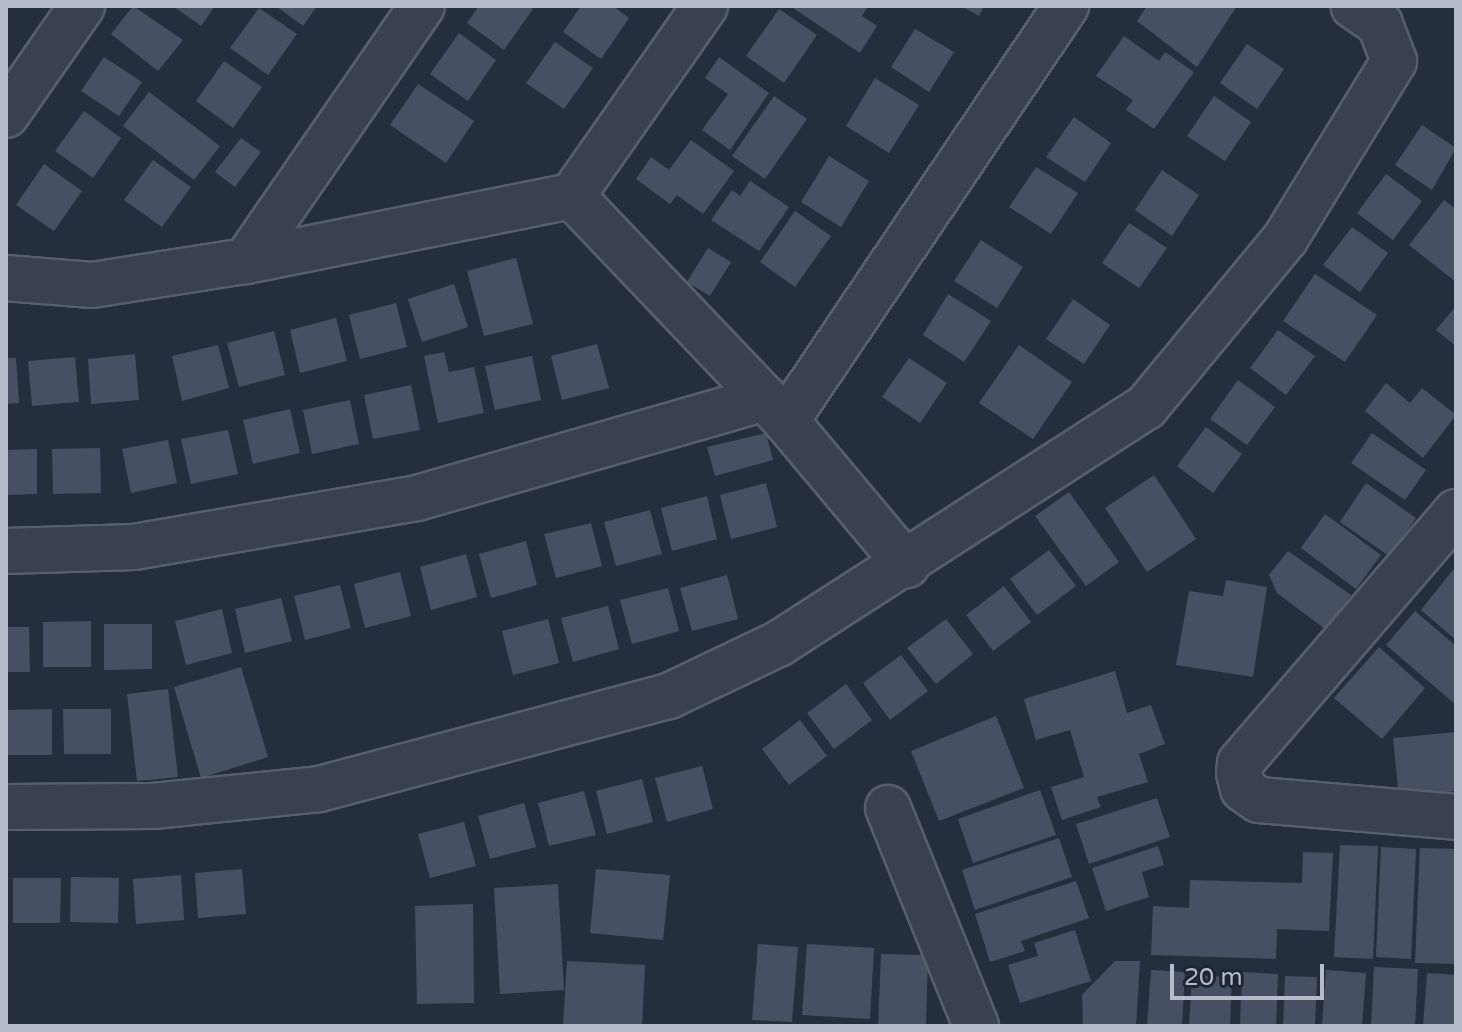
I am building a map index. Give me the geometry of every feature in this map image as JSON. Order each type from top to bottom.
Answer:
[{"type":"street","points":[[6,115],[82,6]]},
{"type":"street","points":[[246,261],[422,6]]},
{"type":"street","points":[[6,278],[92,285],[246,261],[572,196],[705,6]]},
{"type":"street","points":[[6,551],[134,547],[417,498],[775,410],[1066,6]]},
{"type":"street","points":[[6,807],[153,806],[319,789],[669,696],[778,644],[907,565],[1146,407],[1285,239],[1394,61],[1380,24],[1353,6]]},
{"type":"street","points":[[572,196],[775,410],[907,565]]},
{"type":"street","points":[[1456,512],[1240,763],[1239,773],[1243,789],[1259,800],[1456,817]]},
{"type":"street","points":[[888,808],[976,1026]]},
{"type":"building","points":[[133,6],[183,40],[158,71],[111,34]]},
{"type":"building","points":[[173,6],[215,6],[201,26]]},
{"type":"building","points":[[276,6],[317,6],[303,26]]},
{"type":"building","points":[[479,6],[529,6],[533,9],[504,50],[467,23]]},
{"type":"building","points":[[581,6],[613,6],[629,18],[601,59],[563,32]]},
{"type":"building","points":[[790,6],[868,6],[862,16],[877,26],[860,53]]},
{"type":"building","points":[[961,6],[984,6],[979,16]]},
{"type":"building","points":[[1147,6],[1237,6],[1197,67],[1137,21]]},
{"type":"building","points":[[259,8],[297,34],[268,75],[230,48]]},
{"type":"building","points":[[779,9],[817,35],[784,83],[746,56]]},
{"type":"building","points":[[915,29],[954,52],[929,92],[891,67]]},
{"type":"building","points":[[459,33],[496,60],[468,101],[430,74]]},
{"type":"building","points":[[1124,36],[1159,61],[1165,52],[1194,72],[1154,129],[1126,110],[1133,100],[1096,76]]},
{"type":"building","points":[[555,42],[593,68],[564,109],[526,83]]},
{"type":"building","points":[[1247,44],[1284,69],[1257,109],[1220,83]]},
{"type":"building","points":[[104,57],[142,82],[119,116],[81,91]]},
{"type":"building","points":[[719,57],[769,93],[730,150],[702,130],[728,94],[705,78]]},
{"type":"building","points":[[224,61],[262,87],[233,128],[196,101]]},
{"type":"building","points":[[875,78],[919,105],[889,153],[846,126]]},
{"type":"building","points":[[418,84],[474,121],[446,163],[390,125]]},
{"type":"building","points":[[149,92],[220,146],[194,180],[123,126]]},
{"type":"building","points":[[774,96],[807,119],[765,179],[732,156]]},
{"type":"building","points":[[1214,96],[1251,122],[1225,161],[1187,136]]},
{"type":"building","points":[[84,111],[121,138],[93,178],[55,151]]},
{"type":"building","points":[[1074,117],[1111,143],[1085,182],[1046,157]]},
{"type":"building","points":[[1422,125],[1456,148],[1432,190],[1395,165]]},
{"type":"building","points":[[241,138],[261,152],[235,187],[215,172]]},
{"type":"building","points":[[691,140],[734,171],[703,214],[677,195],[670,204],[636,179],[651,157],[669,170]]},
{"type":"building","points":[[829,156],[869,181],[841,227],[801,202]]},
{"type":"building","points":[[153,160],[191,187],[162,227],[124,200]]},
{"type":"building","points":[[44,164],[82,191],[54,231],[16,205]]},
{"type":"building","points":[[1036,167],[1078,193],[1051,234],[1009,207]]},
{"type":"building","points":[[1162,170],[1199,195],[1172,236],[1135,210]]},
{"type":"building","points":[[1386,174],[1422,201],[1393,240],[1357,213]]},
{"type":"building","points":[[750,181],[789,207],[759,251],[711,220],[732,190],[740,196]]},
{"type":"building","points":[[1444,200],[1456,209],[1456,282],[1409,245]]},
{"type":"building","points":[[795,211],[831,236],[795,287],[760,262]]},
{"type":"building","points":[[1129,223],[1167,248],[1139,288],[1102,263]]},
{"type":"building","points":[[1352,227],[1388,253],[1360,292],[1323,265]]},
{"type":"building","points":[[981,240],[1023,267],[997,308],[954,281]]},
{"type":"building","points":[[708,248],[731,262],[710,296],[687,282]]},
{"type":"building","points":[[516,258],[533,324],[484,336],[467,271]]},
{"type":"building","points":[[1315,274],[1377,315],[1345,362],[1283,321]]},
{"type":"building","points":[[454,284],[468,327],[422,342],[408,299]]},
{"type":"building","points":[[948,294],[991,321],[964,362],[923,335]]},
{"type":"building","points":[[1073,299],[1110,325],[1084,364],[1046,339]]},
{"type":"building","points":[[396,303],[407,347],[360,359],[349,315]]},
{"type":"building","points":[[1456,306],[1456,346],[1436,330]]},
{"type":"building","points":[[336,318],[347,361],[300,373],[290,330]]},
{"type":"building","points":[[1278,330],[1315,356],[1286,395],[1250,368]]},
{"type":"building","points":[[274,331],[285,375],[239,387],[227,343]]},
{"type":"building","points":[[597,344],[609,388],[562,400],[551,356]]},
{"type":"building","points":[[218,345],[229,388],[182,401],[172,356]]},
{"type":"building","points":[[1019,345],[1072,382],[1033,439],[979,403]]},
{"type":"building","points":[[444,352],[449,372],[474,367],[484,413],[438,423],[424,356]]},
{"type":"building","points":[[135,354],[139,400],[91,404],[88,359]]},
{"type":"building","points":[[532,356],[541,400],[495,410],[485,366]]},
{"type":"building","points":[[75,357],[79,402],[32,406],[28,361]]},
{"type":"building","points":[[6,358],[16,358],[19,403],[6,404]]},
{"type":"building","points":[[909,358],[947,383],[920,423],[882,397]]},
{"type":"building","points":[[1238,380],[1275,407],[1247,445],[1210,419]]},
{"type":"building","points":[[1386,383],[1410,403],[1422,388],[1456,415],[1423,458],[1365,411]]},
{"type":"building","points":[[411,385],[420,430],[373,439],[364,395]]},
{"type":"building","points":[[350,400],[359,444],[312,454],[303,410]]},
{"type":"building","points":[[290,409],[300,453],[253,464],[243,420]]},
{"type":"building","points":[[1206,427],[1242,454],[1213,493],[1177,466]]},
{"type":"building","points":[[228,430],[238,474],[191,484],[181,439]]},
{"type":"building","points":[[766,433],[773,460],[715,476],[707,447]]},
{"type":"building","points":[[1372,433],[1426,470],[1405,500],[1351,463]]},
{"type":"building","points":[[168,440],[177,483],[131,493],[122,449]]},
{"type":"building","points":[[100,448],[101,493],[53,494],[52,449]]},
{"type":"building","points":[[37,449],[37,494],[6,495],[6,450]]},
{"type":"building","points":[[1154,475],[1196,539],[1147,572],[1105,508]]},
{"type":"building","points":[[766,483],[777,527],[731,539],[720,495]]},
{"type":"building","points":[[1366,483],[1416,518],[1389,556],[1340,522]]},
{"type":"building","points":[[1069,492],[1119,562],[1086,586],[1035,516]]},
{"type":"building","points":[[707,496],[717,539],[672,551],[661,508]]},
{"type":"building","points":[[650,510],[662,554],[616,566],[604,522]]},
{"type":"building","points":[[1325,514],[1381,555],[1356,589],[1301,548]]},
{"type":"building","points":[[591,523],[602,566],[556,578],[544,534]]},
{"type":"building","points":[[526,541],[537,585],[491,598],[479,554]]},
{"type":"building","points":[[1049,550],[1076,586],[1037,615],[1010,579]]},
{"type":"building","points":[[1288,551],[1351,595],[1325,629],[1277,593],[1269,575]]},
{"type":"building","points":[[466,554],[477,597],[431,610],[420,567]]},
{"type":"building","points":[[1456,566],[1456,640],[1421,610]]},
{"type":"building","points":[[400,572],[411,616],[365,628],[354,584]]},
{"type":"building","points":[[727,575],[738,619],[692,631],[680,588]]},
{"type":"building","points":[[1226,580],[1267,587],[1253,677],[1176,665],[1189,591],[1223,596]]},
{"type":"building","points":[[340,585],[351,628],[305,640],[294,596]]},
{"type":"building","points":[[1004,586],[1031,622],[993,651],[966,615]]},
{"type":"building","points":[[668,588],[679,631],[632,644],[620,600]]},
{"type":"building","points":[[281,598],[292,641],[245,653],[235,609]]},
{"type":"building","points":[[608,606],[619,649],[573,662],[561,618]]},
{"type":"building","points":[[222,609],[232,653],[186,665],[175,621]]},
{"type":"building","points":[[1415,611],[1456,646],[1456,705],[1386,645]]},
{"type":"building","points":[[548,619],[559,663],[513,675],[502,631]]},
{"type":"building","points":[[946,619],[973,654],[936,684],[907,648]]},
{"type":"building","points":[[91,621],[91,667],[43,667],[43,622]]},
{"type":"building","points":[[104,624],[152,624],[152,669],[104,670]]},
{"type":"building","points":[[6,627],[29,627],[30,672],[6,672]]},
{"type":"building","points":[[1379,647],[1425,688],[1382,739],[1334,698]]},
{"type":"building","points":[[901,655],[928,691],[890,720],[863,683]]},
{"type":"building","points":[[241,667],[268,757],[201,778],[174,687]]},
{"type":"building","points":[[1115,671],[1127,713],[1151,705],[1165,744],[1139,754],[1148,782],[1097,797],[1101,807],[1062,820],[1051,787],[1084,777],[1070,730],[1036,740],[1024,699]]},
{"type":"building","points":[[846,684],[872,720],[834,749],[807,713]]},
{"type":"building","points":[[168,689],[178,777],[137,781],[127,694]]},
{"type":"building","points":[[52,709],[52,755],[6,755],[6,710]]},
{"type":"building","points":[[63,709],[111,709],[111,754],[64,754]]},
{"type":"building","points":[[996,716],[1024,788],[939,821],[911,751]]},
{"type":"building","points":[[800,720],[827,756],[789,785],[762,749]]},
{"type":"building","points":[[1456,732],[1456,791],[1399,797],[1393,738]]},
{"type":"building","points":[[702,766],[713,809],[667,822],[655,778]]},
{"type":"building","points":[[642,779],[653,822],[607,834],[596,791]]},
{"type":"building","points":[[1040,790],[1056,835],[973,863],[958,819]]},
{"type":"building","points":[[584,791],[596,835],[549,846],[538,803]]},
{"type":"building","points":[[1157,798],[1170,837],[1089,864],[1076,824]]},
{"type":"building","points":[[524,803],[536,847],[490,859],[478,816]]},
{"type":"building","points":[[464,822],[476,866],[430,878],[418,834]]},
{"type":"building","points":[[1059,838],[1072,877],[975,910],[962,870]]},
{"type":"building","points":[[1340,845],[1378,846],[1373,959],[1334,957]]},
{"type":"building","points":[[1158,846],[1164,865],[1142,872],[1149,897],[1106,911],[1092,868]]},
{"type":"building","points":[[1381,847],[1416,849],[1411,959],[1376,957]]},
{"type":"building","points":[[1420,848],[1456,849],[1456,964],[1415,963]]},
{"type":"building","points":[[1303,852],[1333,853],[1329,931],[1277,929],[1276,959],[1151,955],[1153,906],[1189,908],[1190,880],[1302,883]]},
{"type":"building","points":[[242,869],[246,914],[198,918],[195,873]]},
{"type":"building","points":[[596,869],[670,875],[663,940],[590,933]]},
{"type":"building","points":[[181,875],[184,920],[136,924],[133,879]]},
{"type":"building","points":[[71,877],[119,878],[118,923],[70,922]]},
{"type":"building","points":[[13,878],[61,878],[60,923],[13,923]]},
{"type":"building","points":[[1076,881],[1089,918],[1021,941],[1025,951],[990,962],[975,914]]},
{"type":"building","points":[[558,884],[564,990],[500,994],[494,888]]},
{"type":"building","points":[[473,904],[474,1003],[417,1004],[415,906]]},
{"type":"building","points":[[1075,930],[1091,981],[1020,1003],[1008,965],[1038,956],[1034,943]]},
{"type":"building","points":[[758,944],[798,947],[792,1022],[752,1020]]},
{"type":"building","points":[[807,944],[874,948],[870,1019],[802,1015]]},
{"type":"building","points":[[881,954],[928,955],[926,1026],[878,1026]]},
{"type":"building","points":[[567,961],[645,965],[642,1026],[563,1026]]},
{"type":"building","points":[[1115,961],[1140,961],[1136,1026],[1083,1026],[1082,995]]},
{"type":"building","points":[[1374,967],[1418,969],[1415,1026],[1371,1026]]},
{"type":"building","points":[[1151,970],[1185,972],[1182,1026],[1147,1026]]},
{"type":"building","points":[[1326,970],[1366,973],[1362,1026],[1322,1026]]},
{"type":"building","points":[[1242,972],[1278,974],[1276,1026],[1240,1026]]},
{"type":"building","points":[[1427,973],[1456,975],[1456,1026],[1423,1026]]},
{"type":"building","points":[[1192,975],[1232,977],[1230,1026],[1189,1026]]},
{"type":"building","points":[[1285,976],[1317,977],[1315,1026],[1283,1026]]}]
